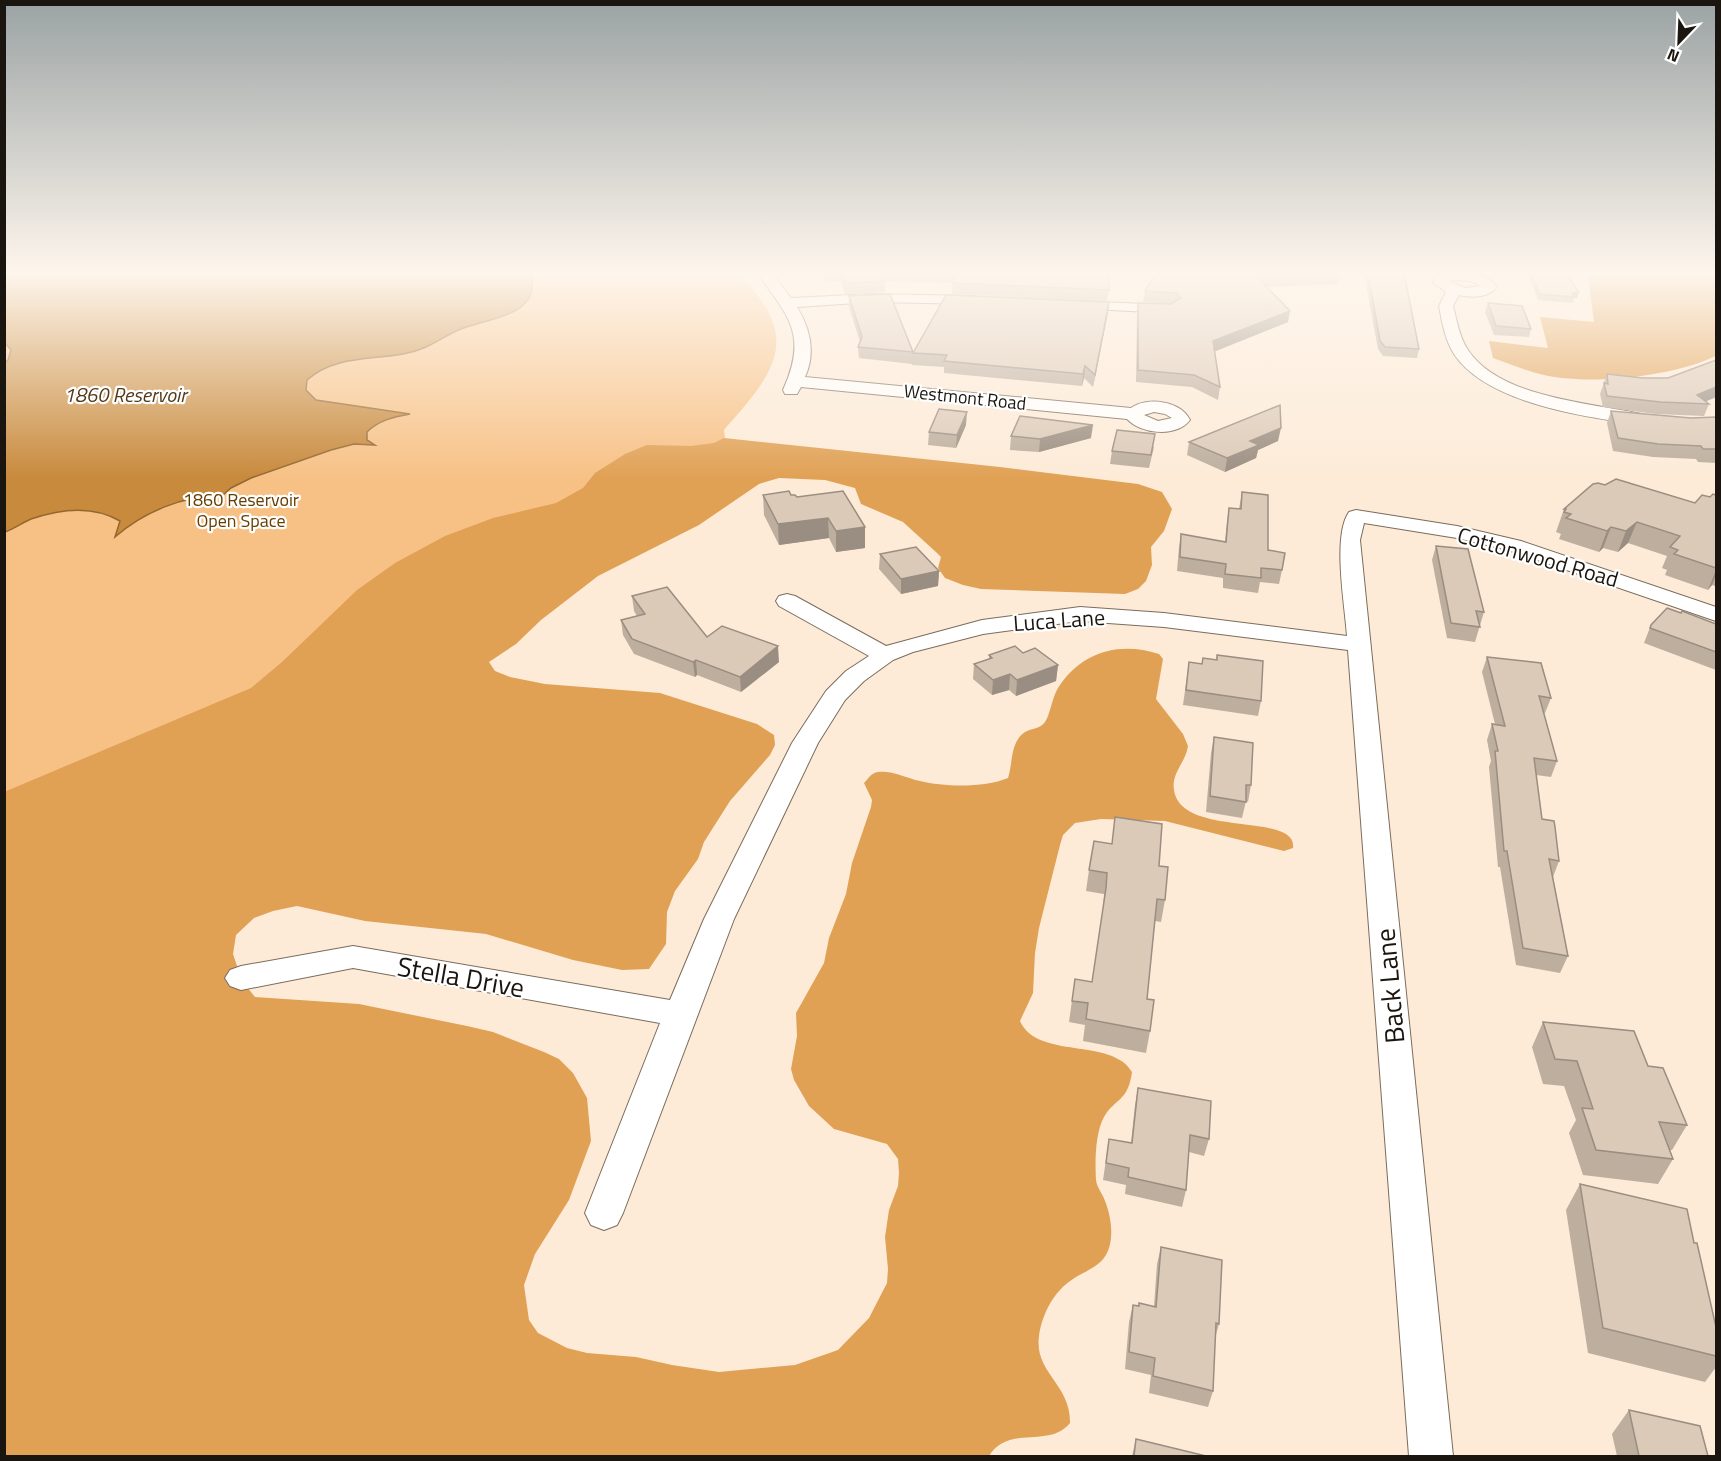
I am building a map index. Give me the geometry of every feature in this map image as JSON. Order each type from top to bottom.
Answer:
[{"type":"street","name":"Westmont Road","points":[[804,341],[804,351],[794,385],[1135,414]]},
{"type":"street","points":[[1457,341],[1461,353],[1479,370],[1514,389],[1597,414],[1664,422]]},
{"type":"street","name":"Cottonwood Road","points":[[1356,516],[1457,532],[1514,545],[1716,614]]},
{"type":"street","name":"Back Lane","points":[[1356,516],[1350,540],[1431,1456]]},
{"type":"street","points":[[787,601],[885,654]]},
{"type":"street","name":"Luca Lane","points":[[604,1214],[680,1014],[719,919],[805,743],[835,696],[855,676],[885,654],[982,627],[1080,614],[1164,620],[1359,644]]},
{"type":"street","name":"Stella Drive","points":[[242,978],[353,957],[680,1014]]},
{"type":"green space","name":"1860 Reservoir Open Space","points":[[5,341],[776,341],[776,351],[764,380],[724,430],[725,439],[5,881]]},
{"type":"shaded area","points":[[1489,341],[1548,348],[1546,341],[1716,341],[1716,356],[1676,369],[1628,378],[1578,379],[1531,371],[1493,358]]},
{"type":"shaded area","points":[[724,438],[1138,484],[1162,492],[1172,509],[1164,531],[1151,547],[1152,565],[1146,581],[1138,589],[1125,594],[981,589],[945,578],[938,568],[941,557],[903,522],[861,504],[855,488],[825,480],[779,478],[759,484],[699,525],[598,576],[541,620],[516,644],[489,662],[495,671],[510,677],[545,684],[660,693],[757,724],[774,735],[775,745],[770,755],[730,801],[704,842],[698,859],[675,891],[667,912],[666,944],[649,969],[622,970],[573,960],[486,934],[365,921],[297,906],[254,918],[236,935],[233,954],[242,981],[255,997],[359,1004],[493,1032],[559,1059],[573,1073],[587,1098],[591,1141],[569,1200],[535,1254],[524,1285],[529,1320],[538,1333],[567,1348],[587,1353],[636,1357],[719,1372],[795,1365],[838,1350],[869,1318],[887,1283],[885,1237],[889,1210],[898,1186],[898,1159],[887,1144],[834,1129],[809,1106],[794,1080],[791,1069],[797,1036],[796,1013],[824,963],[829,938],[846,894],[852,863],[871,807],[872,800],[864,783],[878,772],[894,773],[930,783],[953,785],[988,784],[1008,778],[1013,753],[1020,736],[1045,722],[1058,688],[1078,666],[1090,658],[1116,650],[1144,650],[1159,654],[1163,659],[1156,699],[1183,734],[1188,746],[1174,784],[1174,790],[1181,805],[1196,815],[1278,830],[1290,837],[1293,848],[1284,851],[1165,821],[1101,819],[1075,823],[1063,835],[1039,928],[1033,993],[1020,1021],[1029,1033],[1042,1040],[1108,1055],[1122,1061],[1132,1072],[1124,1094],[1104,1117],[1097,1139],[1096,1180],[1110,1220],[1109,1249],[1100,1263],[1073,1279],[1060,1290],[1046,1311],[1039,1336],[1042,1360],[1065,1398],[1070,1423],[1061,1431],[1051,1435],[1007,1441],[997,1446],[989,1456],[5,1456],[4,792],[251,688],[282,662],[357,590],[395,563],[445,536],[493,518],[556,503],[583,488],[595,473],[625,454],[647,445],[691,446],[714,443]]},
{"type":"water","name":"1860 Reservoir","points":[[5,341],[436,341],[403,354],[341,363],[318,372],[307,380],[306,390],[316,400],[410,414],[382,422],[367,432],[367,440],[375,445],[354,444],[331,450],[251,478],[231,488],[223,495],[179,502],[139,520],[115,537],[120,521],[99,513],[76,510],[31,519],[5,532],[4,364],[11,350]]},
{"type":"building","points":[[860,341],[909,341],[913,352],[858,347]]},
{"type":"building","points":[[920,341],[1101,341],[1095,375],[1085,366],[1083,374],[944,361],[947,355],[913,353]]},
{"type":"building","points":[[1138,341],[1213,341],[1220,387],[1194,375],[1138,370]]},
{"type":"building","points":[[1380,341],[1417,341],[1419,349],[1385,347]]},
{"type":"building","points":[[1716,360],[1716,387],[1697,395],[1709,404],[1660,402],[1607,396],[1604,383],[1608,384],[1607,374],[1668,378]]},
{"type":"building","points":[[1280,405],[1281,428],[1250,441],[1259,445],[1227,458],[1189,442]]},
{"type":"building","points":[[939,409],[967,412],[957,435],[929,432]]},
{"type":"building","points":[[1611,411],[1691,418],[1716,417],[1716,449],[1618,438]]},
{"type":"building","points":[[1020,416],[1093,425],[1040,439],[1011,436]]},
{"type":"building","points":[[1117,430],[1155,434],[1151,455],[1112,451]]},
{"type":"building","points":[[1616,479],[1695,503],[1702,495],[1710,497],[1713,494],[1716,495],[1716,568],[1674,554],[1678,550],[1670,547],[1680,536],[1637,522],[1626,531],[1611,527],[1607,531],[1566,518],[1571,514],[1564,512],[1566,509],[1564,509],[1593,484],[1605,485]]},
{"type":"building","points":[[789,491],[791,495],[797,497],[843,491],[865,527],[836,531],[828,518],[778,524],[763,495]]},
{"type":"building","points":[[1242,492],[1268,495],[1268,550],[1285,553],[1282,570],[1261,568],[1261,578],[1225,574],[1226,564],[1180,557],[1181,534],[1226,542],[1229,508],[1241,509]]},
{"type":"building","points":[[1436,546],[1468,549],[1484,612],[1476,611],[1480,627],[1451,623]]},
{"type":"building","points":[[916,547],[939,571],[901,579],[880,554]]},
{"type":"building","points":[[667,587],[707,637],[722,626],[778,646],[740,677],[632,639],[621,620],[645,614],[632,596]]},
{"type":"building","points":[[1667,608],[1681,613],[1682,611],[1716,624],[1716,652],[1650,628]]},
{"type":"building","points":[[1015,646],[1023,653],[1035,648],[1058,665],[1017,680],[1010,674],[993,680],[974,664],[992,658],[989,655]]},
{"type":"building","points":[[1217,655],[1263,661],[1261,701],[1186,690],[1189,662],[1202,664],[1203,658],[1217,660]]},
{"type":"building","points":[[1487,657],[1541,663],[1551,698],[1539,696],[1557,761],[1534,758],[1542,819],[1554,821],[1559,861],[1549,859],[1568,956],[1523,948],[1507,851],[1504,851],[1495,751],[1498,751],[1492,724],[1505,726]]},
{"type":"building","points":[[1214,737],[1253,743],[1251,785],[1246,785],[1246,802],[1210,796]]},
{"type":"building","points":[[1115,817],[1162,824],[1159,866],[1168,867],[1165,900],[1157,899],[1147,999],[1154,1000],[1150,1031],[1086,1019],[1088,1003],[1072,1001],[1075,979],[1092,982],[1107,873],[1089,870],[1094,841],[1112,844]]},
{"type":"building","points":[[1543,1022],[1634,1031],[1648,1066],[1663,1068],[1687,1125],[1659,1122],[1673,1159],[1596,1150],[1582,1108],[1593,1109],[1577,1061],[1555,1059]]},
{"type":"building","points":[[1138,1088],[1211,1101],[1209,1139],[1190,1135],[1186,1190],[1128,1177],[1129,1168],[1106,1163],[1109,1139],[1132,1143]]},
{"type":"building","points":[[1580,1184],[1687,1209],[1716,1327],[1716,1356],[1603,1328]]},
{"type":"building","points":[[1161,1247],[1222,1260],[1213,1391],[1153,1376],[1155,1358],[1129,1352],[1133,1305],[1139,1306],[1139,1303],[1156,1307]]},
{"type":"building","points":[[1629,1410],[1700,1426],[1708,1456],[1639,1456]]},
{"type":"building","points":[[1136,1439],[1206,1456],[1134,1456]]}]
